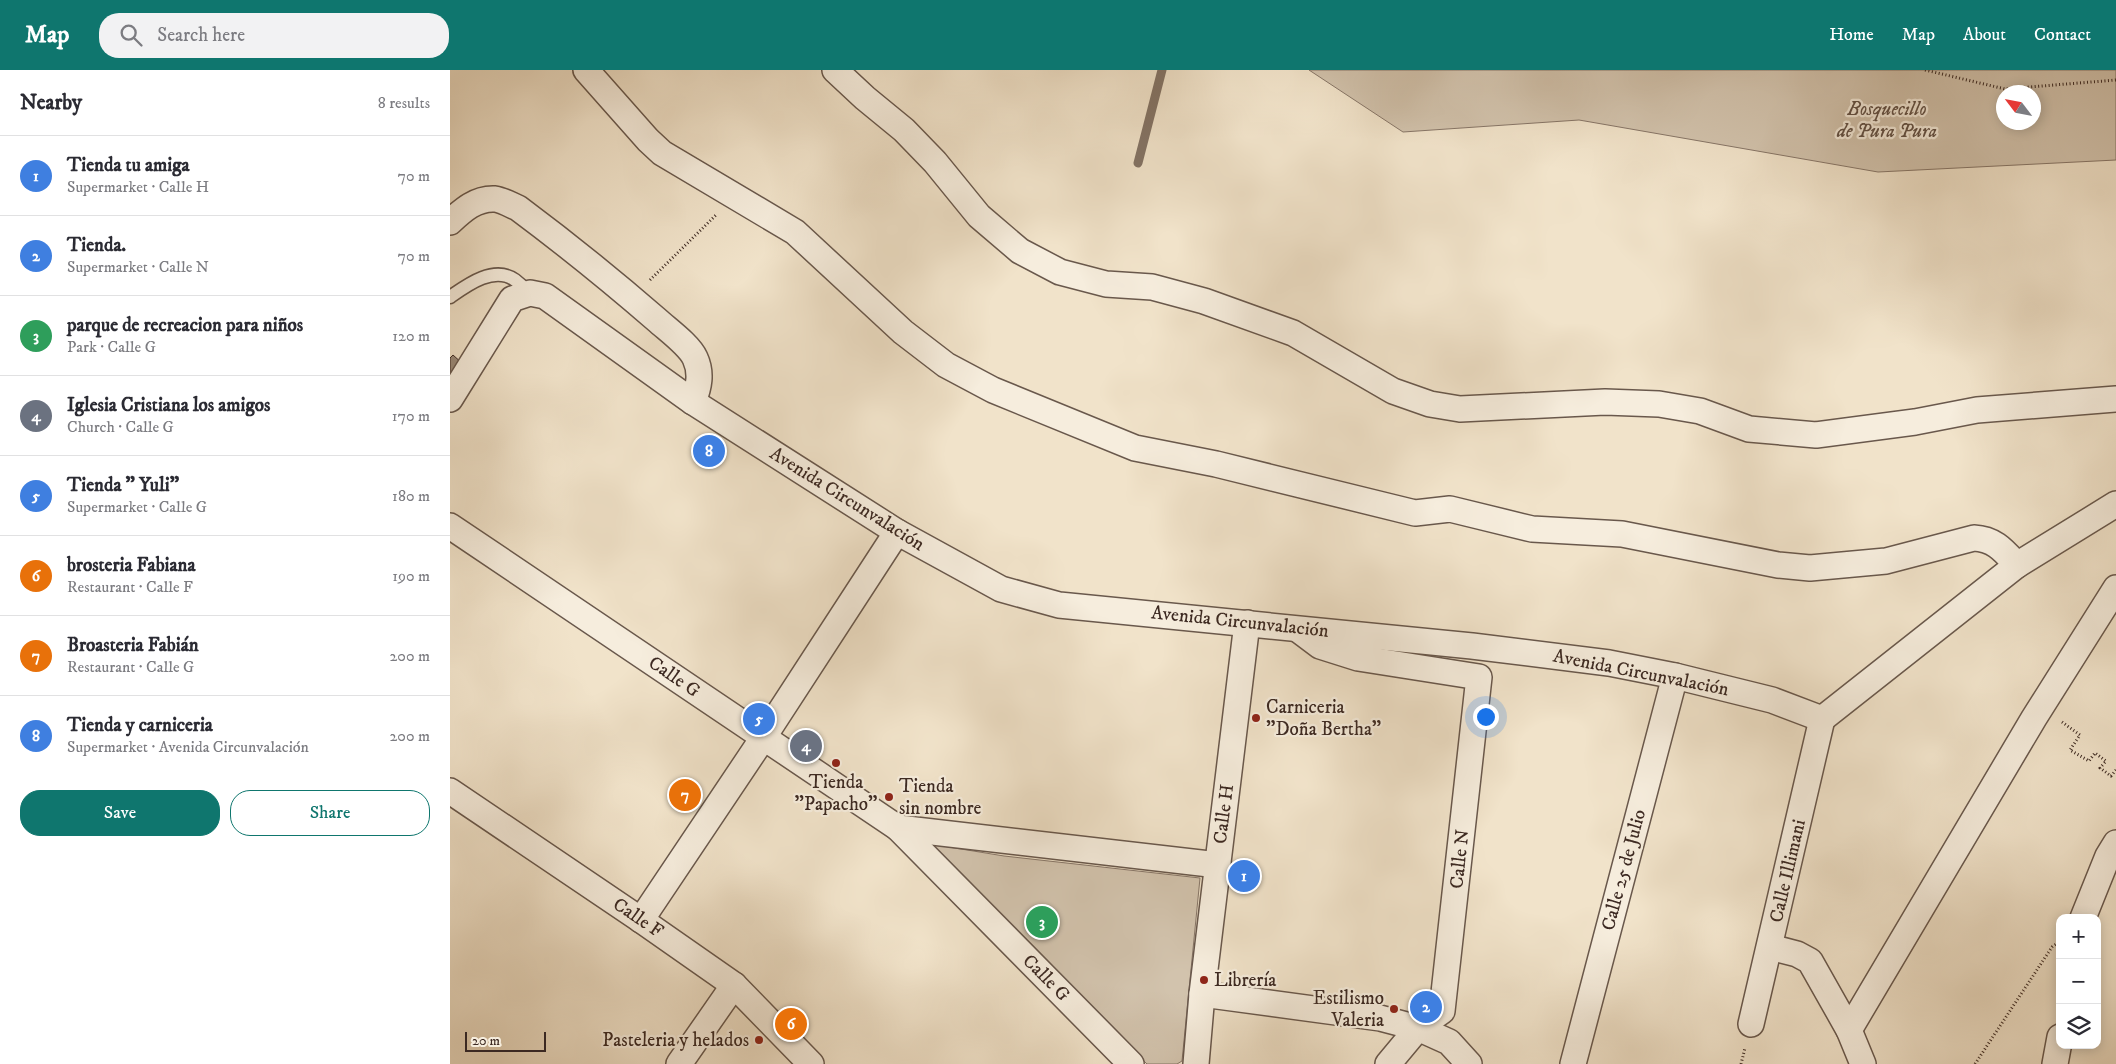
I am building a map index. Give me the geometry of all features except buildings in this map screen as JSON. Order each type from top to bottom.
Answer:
[{"type":"street","points":[[586,70],[648,140],[662,153],[795,232],[903,332],[946,365],[993,390],[1135,448],[1216,464],[1415,514],[1450,509],[1532,529],[1622,534],[1778,565],[1810,568],[1886,562],[1974,538],[1983,538],[1996,542],[2017,565]]},
{"type":"street","points":[[835,70],[904,130],[935,162],[979,216],[1020,251],[1060,272],[1106,284],[1152,287],[1204,301],[1293,333],[1393,391],[1430,404],[1460,409],[1605,402],[1659,404],[1700,411],[1749,429],[1816,434],[1916,422],[1977,410],[2116,399]]},
{"type":"street","points":[[450,222],[465,208],[482,201],[496,199],[518,208],[632,298],[673,334],[694,356],[699,372],[698,388],[693,402]]},
{"type":"street","points":[[450,398],[512,299],[530,293]]},
{"type":"street","name":"Avenida Circunvalación","points":[[530,293],[545,296],[693,402],[897,532],[1001,589],[1059,605],[1472,646],[1599,662],[1675,676],[1772,700],[1822,719]]},
{"type":"street","points":[[1822,719],[2017,565],[2116,504]]},
{"type":"street","name":"Calle G","points":[[450,526],[898,828],[1131,1064]]},
{"type":"street","points":[[641,920],[763,738],[897,532]]},
{"type":"street","points":[[1849,1030],[2034,718],[2116,588]]},
{"type":"street","name":"Calle H","points":[[1196,1064],[1202,994],[1247,623]]},
{"type":"street","name":"Calle N","points":[[1296,628],[1320,646],[1358,658],[1479,677],[1442,1011],[1418,1028],[1388,1064]]},
{"type":"street","name":"Calle 25 de Julio","points":[[1573,1064],[1675,676]]},
{"type":"street","name":"Calle Illimani","points":[[1751,1024],[1822,719]]},
{"type":"street","name":"Calle F","points":[[450,792],[734,985],[811,1064]]},
{"type":"street","name":"Calle G","points":[[898,828],[1218,865]]},
{"type":"street","points":[[2085,914],[2108,856],[2116,843]]},
{"type":"street","points":[[1770,947],[1797,954],[1810,961],[1849,1030],[1863,1064]]},
{"type":"street","points":[[679,1064],[734,985]]},
{"type":"street","points":[[1202,994],[1380,1018],[1418,1028],[1450,1042],[1469,1064]]},
{"type":"street","points":[[2055,1064],[2058,1049]]},
{"type":"lane","points":[[450,297],[483,277],[499,274],[514,279],[530,293]]},
{"type":"path","points":[[1925,70],[2005,89],[2116,80]]},
{"type":"path","points":[[632,298],[735,196]]},
{"type":"path","points":[[2034,718],[2046,727],[2053,714],[2080,735],[2070,750],[2089,761],[2095,753],[2106,761],[2100,768],[2111,776],[2116,770]]},
{"type":"path","points":[[1975,1064],[2052,947],[2056,944]]},
{"type":"green space","name":"Bosquecillo de Pura Pura","points":[[1309,70],[2116,70],[2116,160],[1878,172],[1579,120],[1403,132]]},
{"type":"green space","points":[[924,843],[1004,856],[1200,878],[1182,1061],[1177,1064],[1147,1064]]},
{"type":"waterway","points":[[1138,163],[1162,70]]},
{"type":"place","name":"Tienda y carniceria","points":[[709,451]]},
{"type":"place","name":"Carniceria \"Doña Bertha\"","points":[[1256,718]]},
{"type":"place","name":"Tienda \" Yuli\"","points":[[759,719]]},
{"type":"place","name":"Iglesia Cristiana los amigos","points":[[806,746]]},
{"type":"place","name":"Tienda \"Papacho\"","points":[[836,763]]},
{"type":"place","name":"Broasteria Fabián","points":[[685,795]]},
{"type":"place","name":"Tienda sin nombre","points":[[889,797]]},
{"type":"place","name":"Tienda tu amiga","points":[[1244,876]]},
{"type":"place","name":"parque de recreacion para niños","points":[[1042,922]]},
{"type":"place","name":"Librería","points":[[1204,980]]},
{"type":"place","name":"Tienda.","points":[[1426,1007]]},
{"type":"place","name":"Estilismo Valeria","points":[[1394,1009]]},
{"type":"place","name":"brosteria Fabiana","points":[[791,1024]]},
{"type":"place","name":"Pasteleria y helados","points":[[759,1040]]}]
